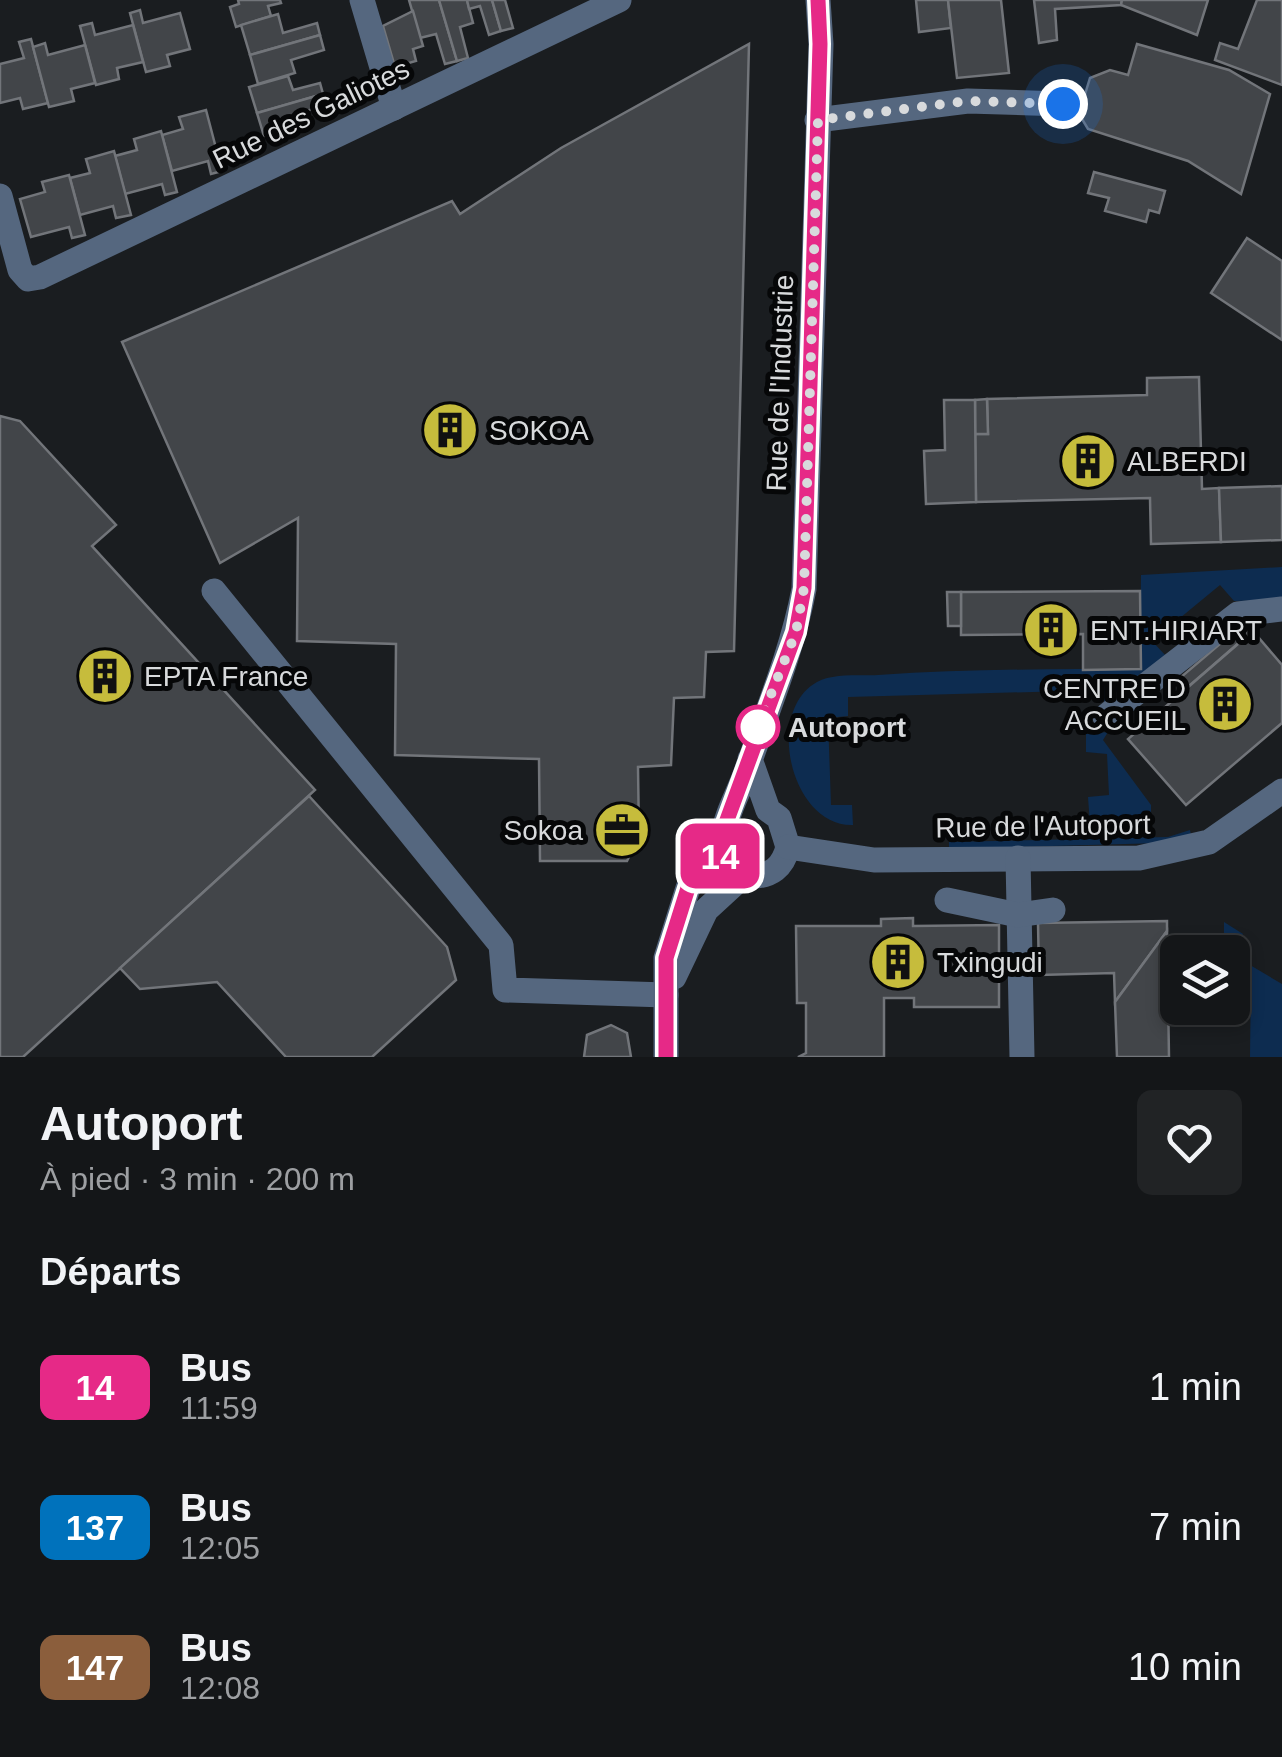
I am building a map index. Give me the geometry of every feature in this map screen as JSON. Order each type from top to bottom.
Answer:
[{"type":"street","points":[[362,0],[394,108]]},
{"type":"street","name":"Rue des Galiotes","points":[[0,196],[20,270],[28,278],[40,277],[620,0]]},
{"type":"street","name":"Rue de l'Industrie","points":[[724,852],[723,831],[796,632],[804,588],[818,0]]},
{"type":"street","points":[[818,120],[968,101],[1063,104]]},
{"type":"street","points":[[214,592],[501,945],[505,990],[666,996]]},
{"type":"street","points":[[1105,717],[1238,614],[1282,609]]},
{"type":"street","points":[[666,996],[706,910],[743,876],[771,873],[788,847],[779,818],[768,810],[750,760]]},
{"type":"street","name":"Rue de l'Autoport","points":[[788,847],[874,860],[1139,858],[1176,852],[1230,831],[1282,791]]},
{"type":"street","points":[[728,820],[742,811],[768,810]]},
{"type":"street","points":[[666,1057],[666,958],[688,888],[724,852],[733,869],[743,876]]},
{"type":"street","points":[[1018,858],[1022,1057]]},
{"type":"street","points":[[947,900],[1018,916],[1053,910]]},
{"type":"shaded area","points":[[1282,567],[1282,600],[1234,601],[1220,585],[1152,641],[1166,656],[1105,708],[1103,690],[848,697],[848,716],[828,718],[831,805],[852,805],[853,825],[831,821],[814,808],[800,788],[789,741],[792,717],[801,697],[823,679],[943,672],[1140,669],[1141,575]]},
{"type":"shaded area","points":[[1108,732],[1103,740],[1151,805],[1151,816],[1110,817],[1110,824],[1090,825],[1088,797],[1109,795],[1107,754],[1086,752],[1086,734]]},
{"type":"shaded area","points":[[1190,830],[1191,835],[1162,843],[949,849],[949,842],[1168,837]]},
{"type":"shaded area","points":[[1224,922],[1243,934],[1243,935],[1224,935]]},
{"type":"shaded area","points":[[1250,965],[1282,984],[1282,1057],[1250,1057]]},
{"type":"building","points":[[238,0],[281,3],[268,6],[271,16],[236,27],[230,7],[239,4]]},
{"type":"building","points":[[409,0],[439,0],[457,61],[445,64],[436,34],[420,38]]},
{"type":"building","points":[[439,0],[467,0],[473,23],[460,27],[468,58],[457,61]]},
{"type":"building","points":[[467,0],[492,0],[501,31],[489,35],[480,6],[469,9]]},
{"type":"building","points":[[492,0],[505,0],[513,28],[501,31]]},
{"type":"building","points":[[916,0],[948,0],[951,28],[919,32]]},
{"type":"building","points":[[948,0],[1001,0],[1009,73],[957,78]]},
{"type":"building","points":[[1034,0],[1122,0],[1121,5],[1055,9],[1057,40],[1039,43]]},
{"type":"building","points":[[1122,0],[1208,0],[1197,35],[1121,5]]},
{"type":"building","points":[[1257,0],[1282,0],[1282,85],[1215,60],[1220,43],[1238,49]]},
{"type":"building","points":[[140,10],[143,23],[180,13],[190,49],[167,55],[170,66],[146,72],[130,13]]},
{"type":"building","points":[[413,11],[423,46],[413,49],[416,61],[395,67],[383,26]]},
{"type":"building","points":[[278,14],[283,33],[317,23],[320,35],[250,55],[241,25]]},
{"type":"building","points":[[92,23],[95,35],[133,25],[143,62],[117,68],[119,79],[96,85],[80,26]]},
{"type":"building","points":[[320,35],[324,50],[291,60],[295,73],[258,84],[250,55]]},
{"type":"building","points":[[31,39],[48,103],[23,109],[20,98],[0,103],[0,64],[24,58],[19,42]]},
{"type":"building","points":[[45,43],[48,55],[85,45],[95,83],[71,89],[74,101],[49,107],[33,47]]},
{"type":"building","name":"SOKOA","points":[[749,44],[734,651],[706,652],[704,697],[674,698],[671,765],[638,767],[639,836],[627,861],[540,861],[539,759],[395,755],[396,644],[297,641],[298,518],[220,563],[122,342],[452,201],[460,214],[561,148]]},
{"type":"building","points":[[1137,44],[1229,70],[1270,94],[1241,194],[1188,161],[1088,129],[1079,114],[1090,78],[1110,70],[1128,75]]},
{"type":"building","points":[[288,76],[293,90],[320,83],[323,94],[257,113],[249,87]]},
{"type":"building","points":[[323,94],[327,105],[299,113],[302,125],[264,136],[257,113]]},
{"type":"building","points":[[206,110],[222,171],[211,174],[208,161],[172,171],[162,135],[183,129],[179,117]]},
{"type":"building","points":[[161,131],[177,192],[165,195],[162,184],[125,194],[115,156],[137,150],[134,139]]},
{"type":"building","points":[[114,151],[131,215],[116,218],[113,206],[80,215],[70,178],[90,173],[86,159]]},
{"type":"building","points":[[1094,172],[1165,191],[1159,213],[1149,210],[1146,222],[1105,211],[1109,198],[1088,193]]},
{"type":"building","points":[[69,175],[85,235],[72,238],[69,227],[31,237],[20,199],[45,192],[42,182]]},
{"type":"building","points":[[1247,238],[1282,261],[1282,340],[1211,293]]},
{"type":"building","name":"ALBERDI","points":[[1199,377],[1202,489],[1219,488],[1221,542],[1151,544],[1150,498],[976,502],[975,434],[988,434],[987,399],[1147,395],[1147,378]]},
{"type":"building","points":[[987,399],[988,434],[975,434],[975,400]]},
{"type":"building","points":[[944,400],[975,400],[976,502],[926,504],[924,451],[945,450]]},
{"type":"building","name":"EPTA France","points":[[0,416],[20,421],[116,525],[92,546],[315,790],[23,1057],[0,1057]]},
{"type":"building","points":[[1282,486],[1282,540],[1221,542],[1219,488]]},
{"type":"building","name":"ENT.HIRIART","points":[[1140,591],[1141,669],[1083,670],[1083,634],[961,635],[961,592]]},
{"type":"building","points":[[947,592],[961,592],[961,626],[948,626]]},
{"type":"building","points":[[1241,626],[1249,634],[1189,686],[1181,677]]},
{"type":"building","name":"CENTRE D ACCUEIL","points":[[1253,631],[1282,665],[1282,723],[1186,805],[1128,739]]},
{"type":"building","points":[[309,796],[447,947],[456,980],[372,1057],[286,1057],[217,982],[140,989],[120,968]]},
{"type":"building","name":"Txingudi","points":[[913,918],[913,926],[999,925],[999,1007],[914,1007],[914,998],[884,998],[884,1057],[798,1057],[806,1053],[806,1003],[797,1003],[796,926],[881,926],[881,919]]},
{"type":"building","points":[[1167,921],[1167,931],[1160,935],[1160,941],[1115,1002],[1114,973],[1039,975],[1038,923]]},
{"type":"building","points":[[1160,941],[1160,1025],[1168,1025],[1169,1057],[1117,1057],[1115,1002]]},
{"type":"building","points":[[611,1025],[627,1033],[631,1057],[584,1057],[587,1035]]},
{"type":"bus line","name":"14","points":[[666,1057],[666,958],[682,903],[688,888],[724,852],[723,831],[796,632],[804,588],[820,44],[818,0]]},
{"type":"place","name":"SOKOA","points":[[450,430]]},
{"type":"place","name":"ALBERDI","points":[[1088,461]]},
{"type":"place","name":"ENT.HIRIART","points":[[1051,630]]},
{"type":"place","name":"EPTA France","points":[[105,676]]},
{"type":"place","name":"CENTRE D ACCUEIL","points":[[1225,704]]},
{"type":"place","name":"Autoport","points":[[758,727]]},
{"type":"place","name":"Sokoa","points":[[622,830]]},
{"type":"place","name":"Txingudi","points":[[898,962]]},
{"type":"route","points":[[758,727],[796,632],[804,588],[818,120],[968,101],[1063,104]]}]
